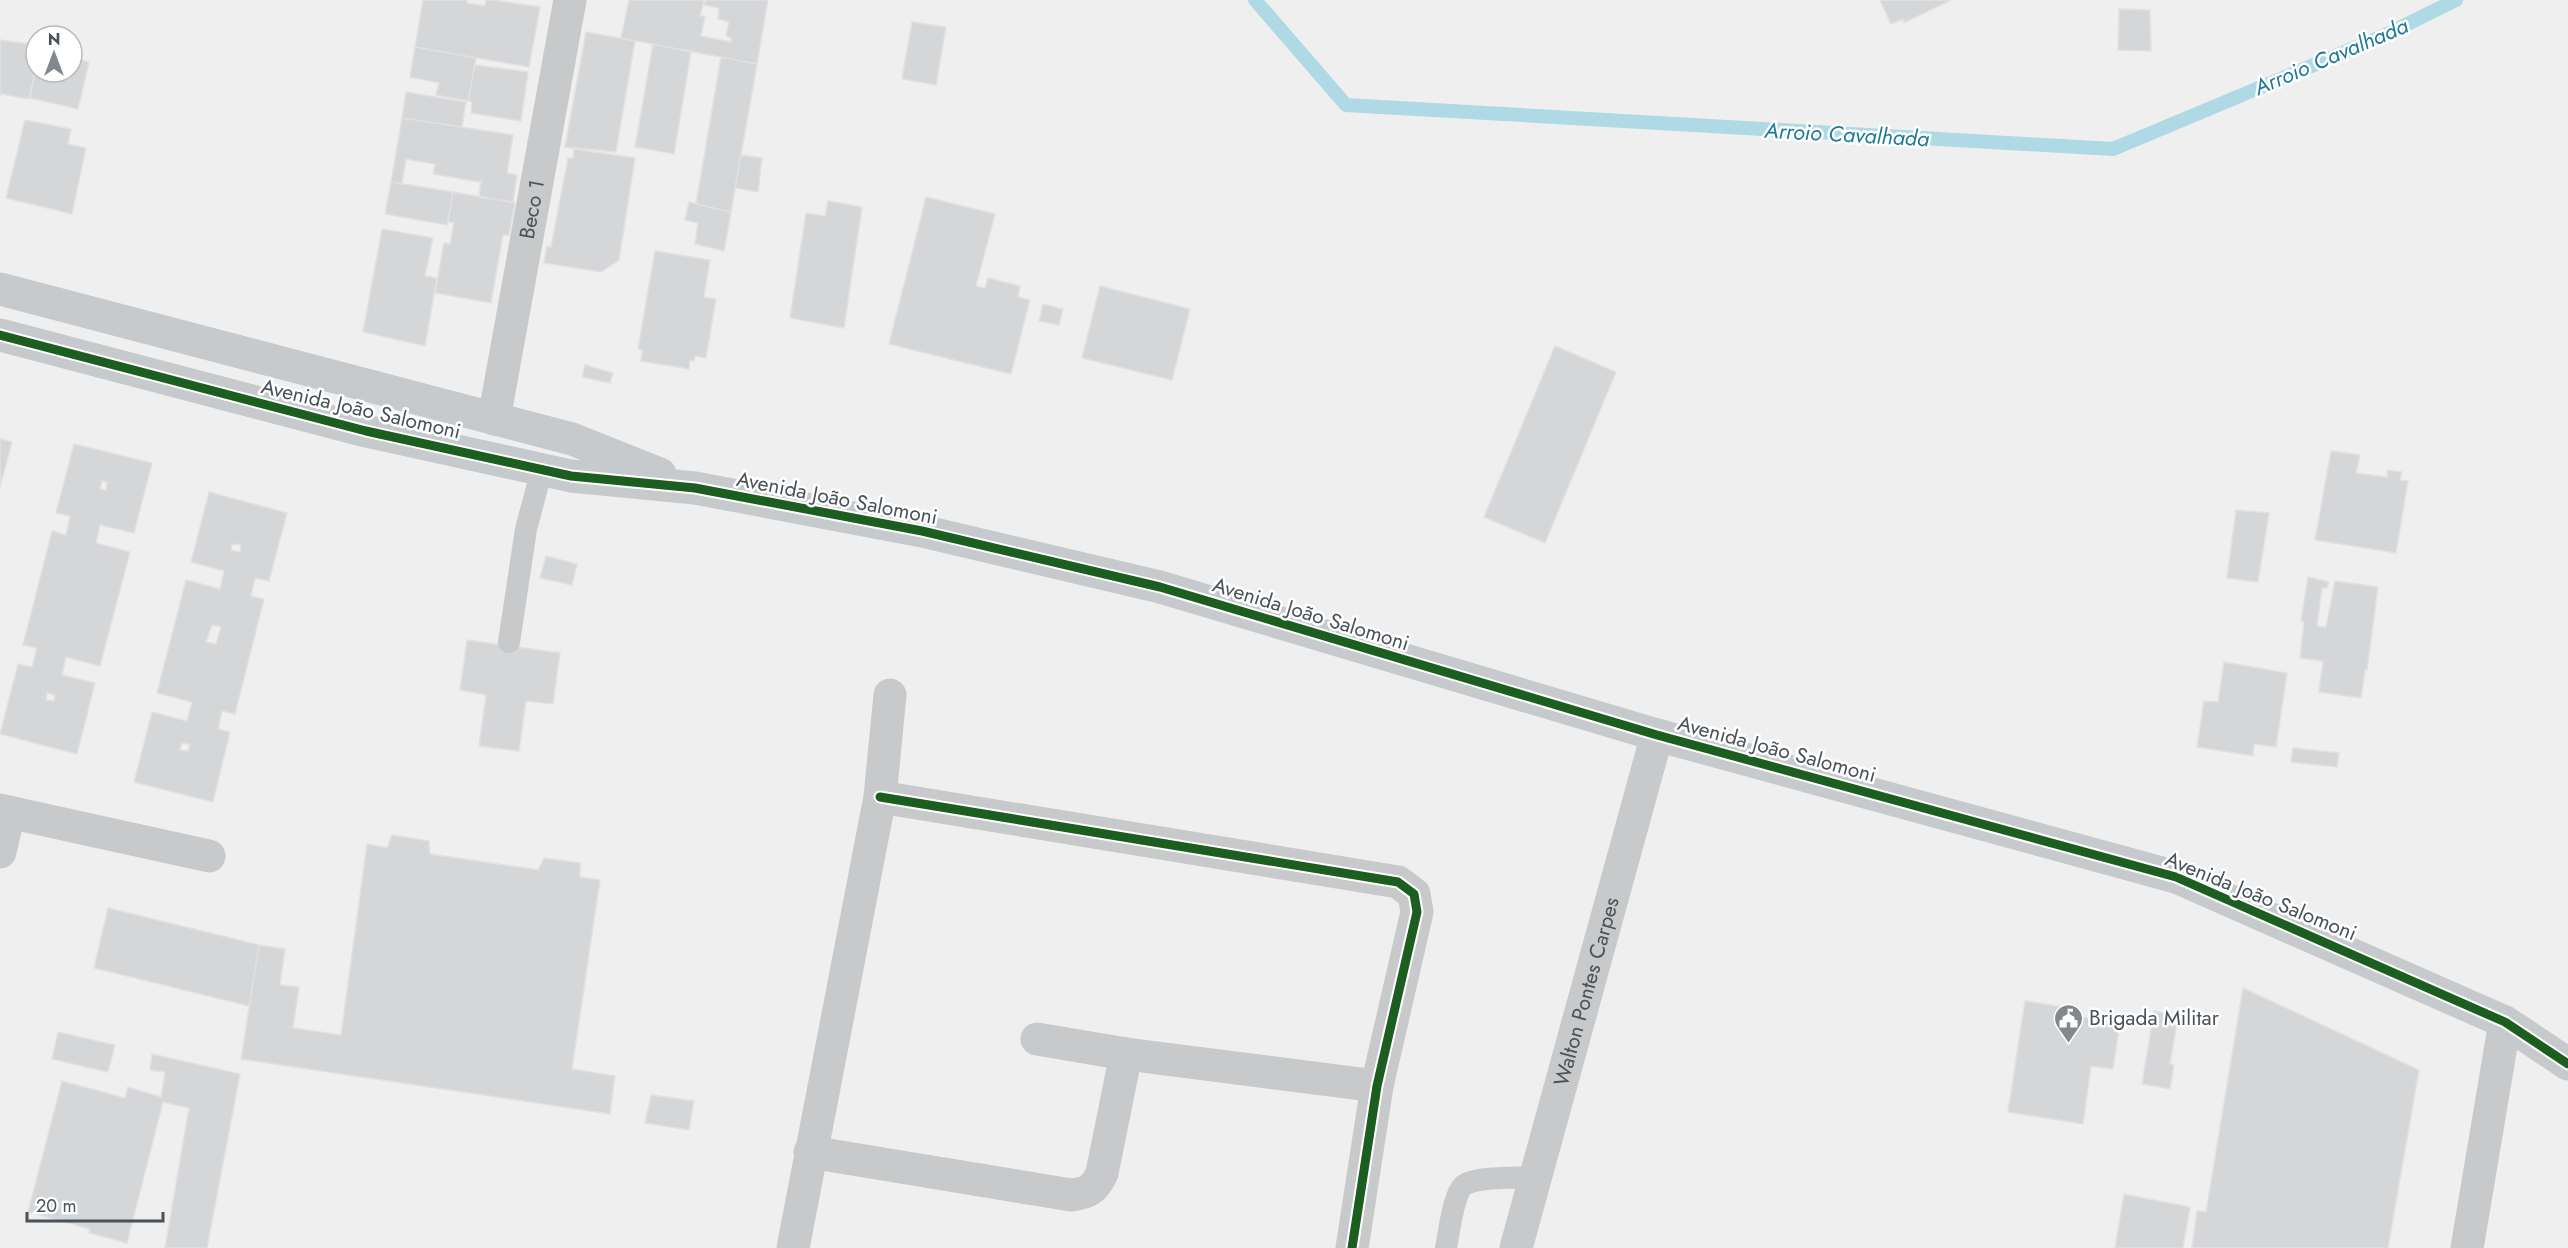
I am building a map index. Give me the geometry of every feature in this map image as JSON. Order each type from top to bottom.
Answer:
[{"type":"main road","name":"Avenida João Salomoni","points":[[0,289],[572,439],[695,488]]},
{"type":"main road","name":"Avenida João Salomoni","points":[[0,335],[366,431],[571,476],[695,488],[922,531],[1160,587],[1657,735],[2176,877],[2505,1022],[2568,1064]]},
{"type":"street","name":"Beco 1","points":[[494,419],[570,0]]},
{"type":"street","points":[[793,1248],[880,797],[890,695]]},
{"type":"street","name":"Walton Pontes Carpes","points":[[1516,1248],[1657,735]]},
{"type":"street","points":[[880,797],[1398,882],[1414,894],[1417,912],[1377,1086],[1352,1248]]},
{"type":"street","points":[[0,852],[4,811],[209,856]]},
{"type":"street","points":[[2467,1248],[2505,1022]]},
{"type":"street","points":[[1037,1039],[1126,1054],[1377,1086]]},
{"type":"street","points":[[810,1152],[1071,1195],[1085,1194],[1096,1186],[1102,1173],[1126,1054]]},
{"type":"lane","points":[[509,642],[526,529],[542,469]]},
{"type":"lane","points":[[1446,1248],[1457,1197],[1464,1185],[1478,1181],[1534,1177]]},
{"type":"building","points":[[423,0],[467,0],[467,3],[485,6],[486,0],[493,0],[540,7],[529,67],[415,47]]},
{"type":"building","points":[[629,0],[704,0],[700,16],[705,16],[701,36],[731,42],[731,38],[726,36],[729,22],[718,19],[719,8],[704,5],[706,0],[768,0],[757,64],[621,38]]},
{"type":"building","points":[[1880,0],[1951,0],[1904,23],[1903,19],[1891,24]]},
{"type":"building","points":[[2119,9],[2150,10],[2151,51],[2118,50]]},
{"type":"building","points":[[912,22],[946,27],[936,85],[902,79]]},
{"type":"building","points":[[586,32],[635,41],[616,152],[565,147]]},
{"type":"building","points":[[0,40],[24,43],[24,84],[32,84],[29,99],[1,94],[0,96]]},
{"type":"building","points":[[653,44],[691,52],[674,154],[635,147]]},
{"type":"building","points":[[415,47],[476,58],[468,101],[436,95],[439,83],[410,77]]},
{"type":"building","points":[[721,57],[757,64],[731,212],[696,204]]},
{"type":"building","points":[[84,61],[89,62],[84,83]]},
{"type":"building","points":[[475,65],[528,72],[521,121],[471,113],[472,102],[468,101]]},
{"type":"building","points":[[33,84],[84,84],[78,109],[30,98]]},
{"type":"building","points":[[406,92],[466,102],[462,127],[402,118]]},
{"type":"building","points":[[402,118],[513,135],[507,173],[517,175],[513,202],[479,197],[481,180],[479,182],[433,174],[435,164],[406,159],[402,184],[391,182]]},
{"type":"building","points":[[25,120],[71,129],[68,144],[86,148],[72,214],[6,198]]},
{"type":"building","points":[[574,149],[635,158],[619,260],[601,272],[544,263],[547,246],[551,247],[568,158],[573,158]]},
{"type":"building","points":[[741,155],[762,158],[758,192],[735,188]]},
{"type":"building","points":[[391,182],[453,192],[447,225],[385,214]]},
{"type":"building","points":[[453,192],[515,203],[509,235],[503,235],[491,303],[435,293],[444,243],[450,244],[454,223],[448,222]]},
{"type":"building","points":[[926,197],[995,214],[976,286],[985,288],[988,278],[1020,286],[1018,297],[1030,300],[1011,374],[889,344]]},
{"type":"building","points":[[828,201],[862,207],[844,328],[790,318],[806,213],[825,216]]},
{"type":"building","points":[[689,202],[731,212],[724,251],[695,244],[698,223],[685,220]]},
{"type":"building","points":[[382,229],[433,238],[425,276],[437,278],[425,346],[363,332]]},
{"type":"building","points":[[655,251],[710,260],[704,297],[716,299],[706,358],[695,356],[694,361],[690,360],[689,369],[641,361],[642,350],[638,349]]},
{"type":"building","points":[[1100,286],[1190,309],[1172,380],[1082,358]]},
{"type":"building","points":[[1043,304],[1063,309],[1059,325],[1039,321]]},
{"type":"building","points":[[1555,346],[1616,372],[1545,543],[1484,517]]},
{"type":"building","points":[[585,365],[613,373],[610,383],[582,377]]},
{"type":"building","points":[[0,439],[12,442],[0,487]]},
{"type":"building","points":[[74,444],[152,463],[134,533],[100,525],[96,543],[130,552],[100,666],[66,657],[62,675],[95,683],[77,754],[0,734],[18,664],[32,667],[37,648],[23,645],[52,531],[66,535],[70,516],[56,513]],"holes":[[[102,481],[107,482],[106,490],[100,489]],[[47,693],[55,695],[54,701],[46,700]]]},
{"type":"building","points":[[2331,451],[2360,455],[2356,473],[2387,477],[2388,470],[2402,472],[2400,480],[2408,481],[2396,553],[2315,540]]},
{"type":"building","points":[[209,492],[287,513],[269,581],[255,578],[251,596],[264,599],[235,714],[222,711],[218,729],[230,732],[213,802],[134,782],[152,712],[187,721],[192,702],[157,693],[186,580],[220,589],[224,571],[191,562]],"holes":[[[232,544],[241,545],[240,552],[231,550]],[[212,625],[221,627],[216,644],[206,642]],[[182,743],[190,744],[188,751],[180,750]]]},
{"type":"building","points":[[2236,510],[2269,513],[2258,582],[2227,578]]},
{"type":"building","points":[[546,556],[577,564],[572,585],[540,578]]},
{"type":"building","points":[[2308,577],[2329,582],[2327,588],[2322,588],[2317,626],[2326,627],[2335,581],[2378,587],[2361,698],[2319,692],[2323,661],[2300,658],[2304,622],[2301,621]]},
{"type":"building","points":[[467,640],[560,653],[553,704],[526,701],[519,751],[479,746],[486,695],[460,690]]},
{"type":"building","points":[[2224,662],[2287,673],[2276,747],[2254,744],[2253,756],[2197,747],[2204,701],[2218,702]]},
{"type":"building","points":[[2293,748],[2339,753],[2337,767],[2291,762]]},
{"type":"building","points":[[392,835],[429,841],[430,854],[538,870],[544,858],[580,863],[580,877],[600,880],[572,1069],[615,1076],[610,1114],[241,1059],[259,945],[285,949],[280,985],[299,987],[293,1028],[341,1035],[367,844],[387,848]]},
{"type":"building","points":[[108,908],[259,945],[249,1006],[94,968]]},
{"type":"building","points":[[2243,988],[2419,1070],[2388,1248],[2192,1248],[2197,1211],[2206,1212]]},
{"type":"building","points":[[2025,1001],[2063,1007],[2062,1014],[2120,1023],[2113,1069],[2091,1066],[2083,1124],[2008,1112]]},
{"type":"building","points":[[2154,1011],[2178,1016],[2170,1064],[2174,1065],[2170,1089],[2142,1084]]},
{"type":"building","points":[[58,1032],[115,1045],[108,1072],[52,1059]]},
{"type":"building","points":[[152,1054],[240,1074],[207,1248],[165,1248],[189,1108],[163,1102],[127,1243],[89,1233],[90,1229],[28,1212],[62,1081],[125,1098],[128,1087],[161,1097],[165,1072],[150,1070]]},
{"type":"building","points":[[651,1095],[694,1101],[689,1130],[645,1123]]},
{"type":"building","points":[[2124,1194],[2190,1207],[2183,1248],[2115,1248]]},
{"type":"waterway","name":"Arroio Cavalhada","points":[[1255,0],[1346,105],[2113,149],[2383,36],[2456,0]]},
{"type":"cycle path","points":[[0,335],[366,431],[571,476],[695,488],[922,531],[1160,587],[1657,735],[2176,877],[2505,1022],[2568,1064]]},
{"type":"cycle path","points":[[880,797],[1398,882],[1414,894],[1417,912],[1377,1086],[1352,1248]]},
{"type":"place","name":"Brigada Militar","points":[[2068,1044]]}]
